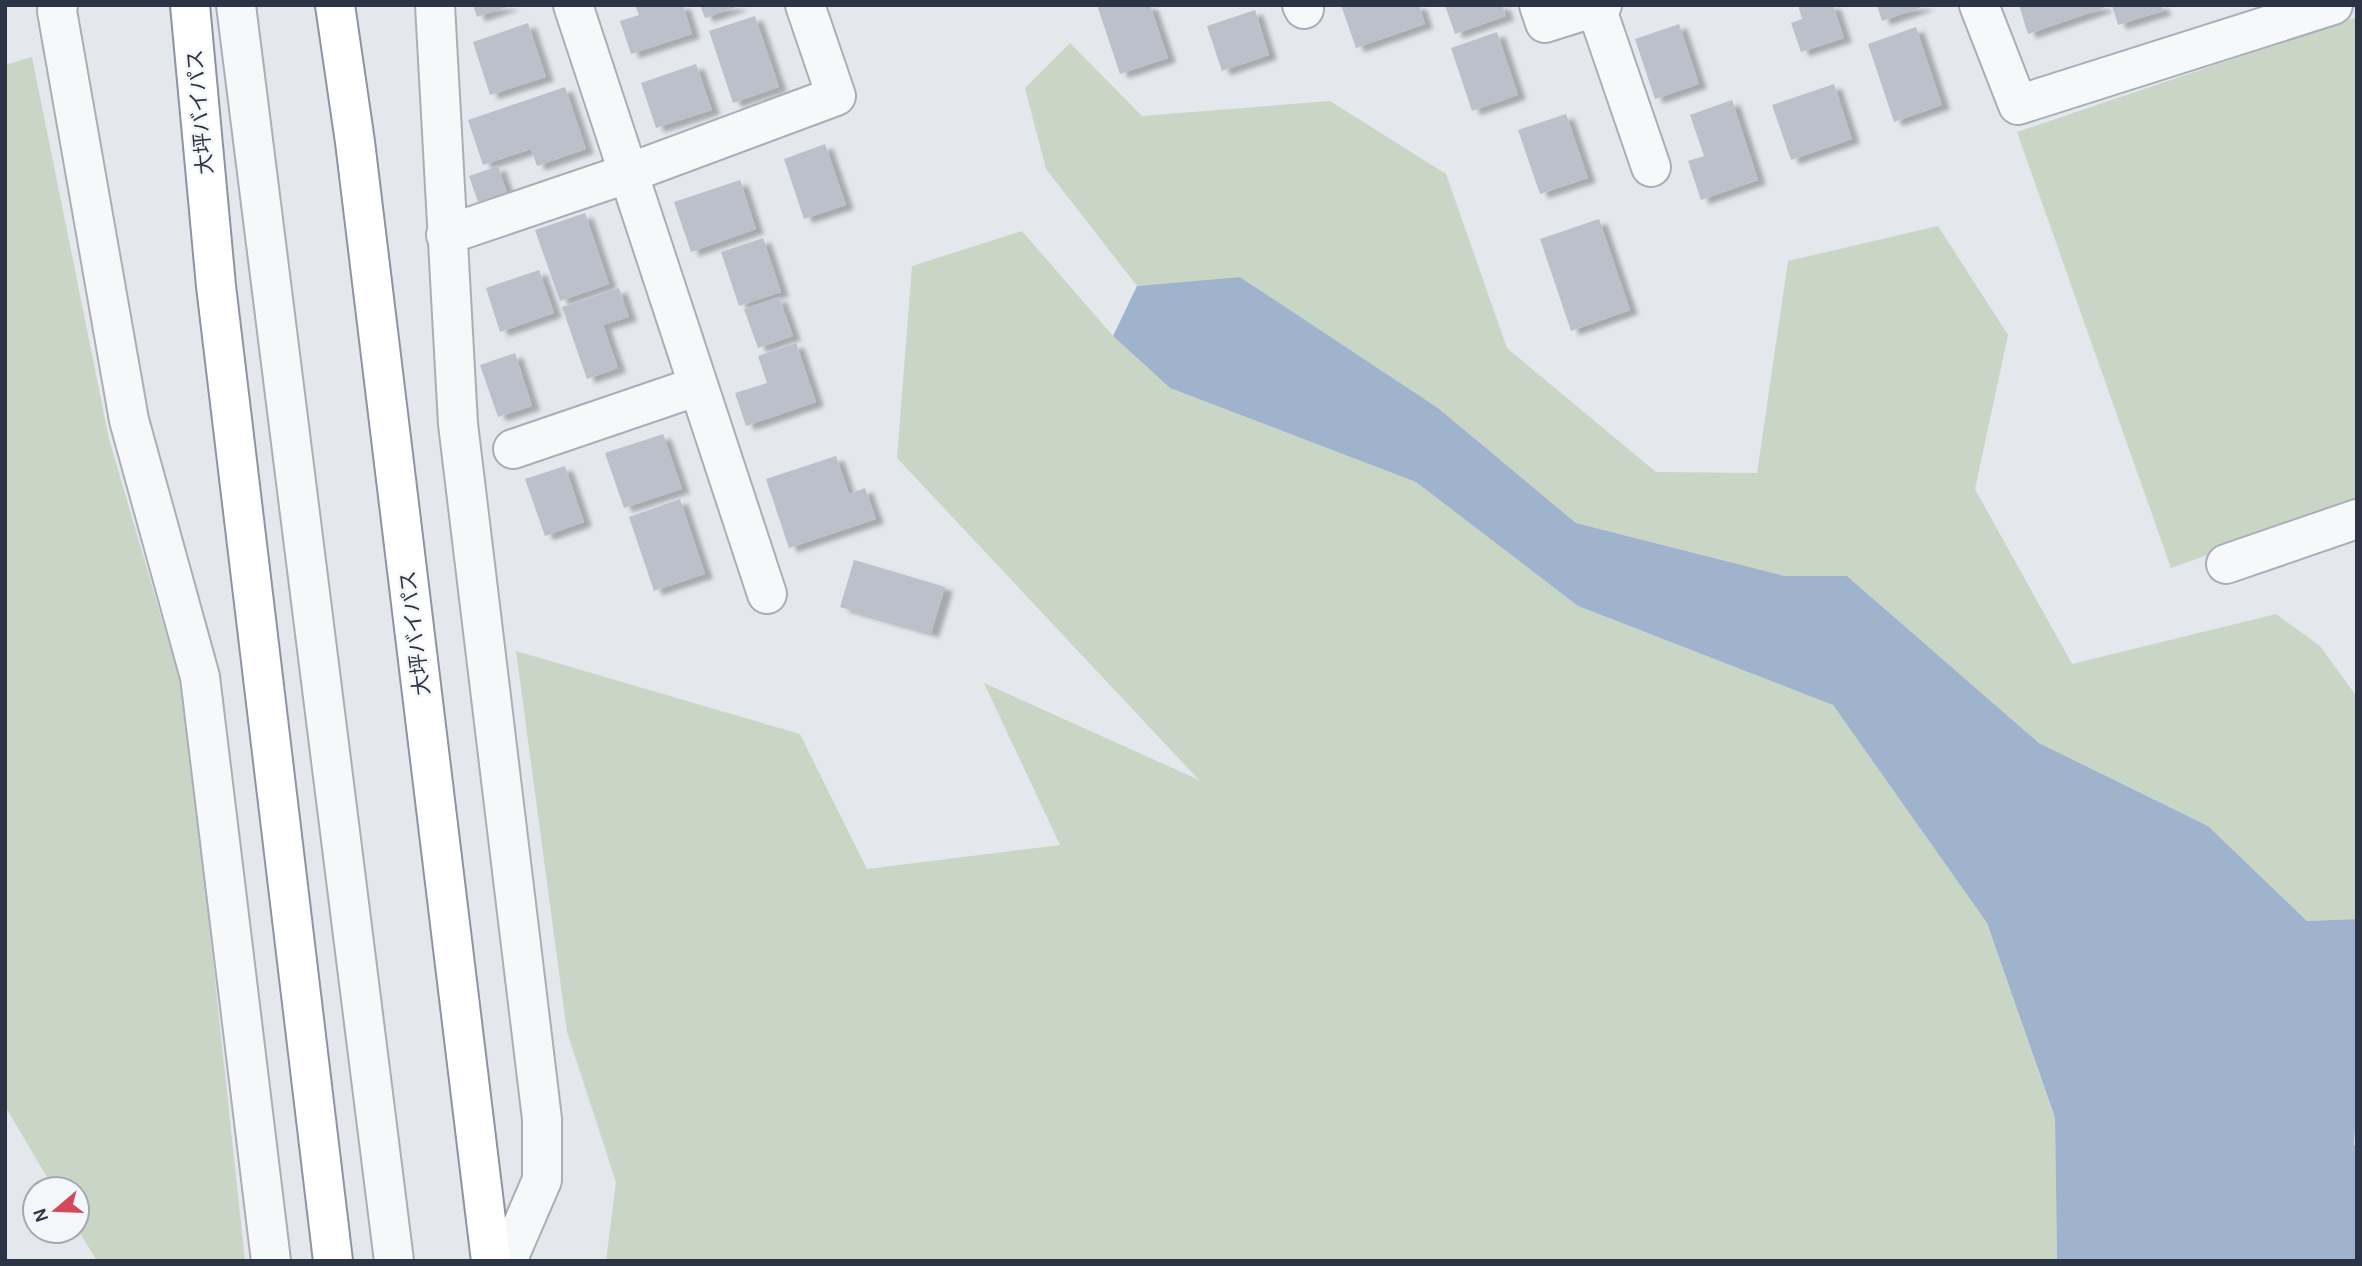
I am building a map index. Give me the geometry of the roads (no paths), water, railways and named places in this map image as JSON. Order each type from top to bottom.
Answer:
[{"type":"highway","name":"大坪バイパス","points":[[190,5],[216,286],[333,1261]]},
{"type":"highway","name":"大坪バイパス","points":[[335,5],[357,156],[491,1261]]},
{"type":"street","points":[[58,5],[59,25],[129,420],[200,677],[271,1261]]},
{"type":"street","points":[[236,5],[394,1261]]},
{"type":"street","points":[[435,5],[458,424],[542,1119],[542,1180],[507,1261]]},
{"type":"street","points":[[573,5],[767,594]]},
{"type":"street","points":[[446,235],[629,173],[836,96],[805,5]]},
{"type":"street","points":[[1539,5],[1545,23],[1599,6],[1651,167]]},
{"type":"street","points":[[1979,5],[2018,105],[2333,5]]},
{"type":"street","points":[[513,449],[698,386]]},
{"type":"street","points":[[2226,565],[2357,519]]},
{"type":"water","points":[[1240,277],[1438,408],[1576,523],[1785,576],[1847,576],[2039,743],[2208,826],[2307,921],[2357,919],[2357,1098],[2354,1145],[2357,1147],[2357,1261],[2057,1261],[2055,1118],[1987,923],[1833,705],[1578,606],[1416,482],[1170,388],[1113,336],[1137,286]]}]
